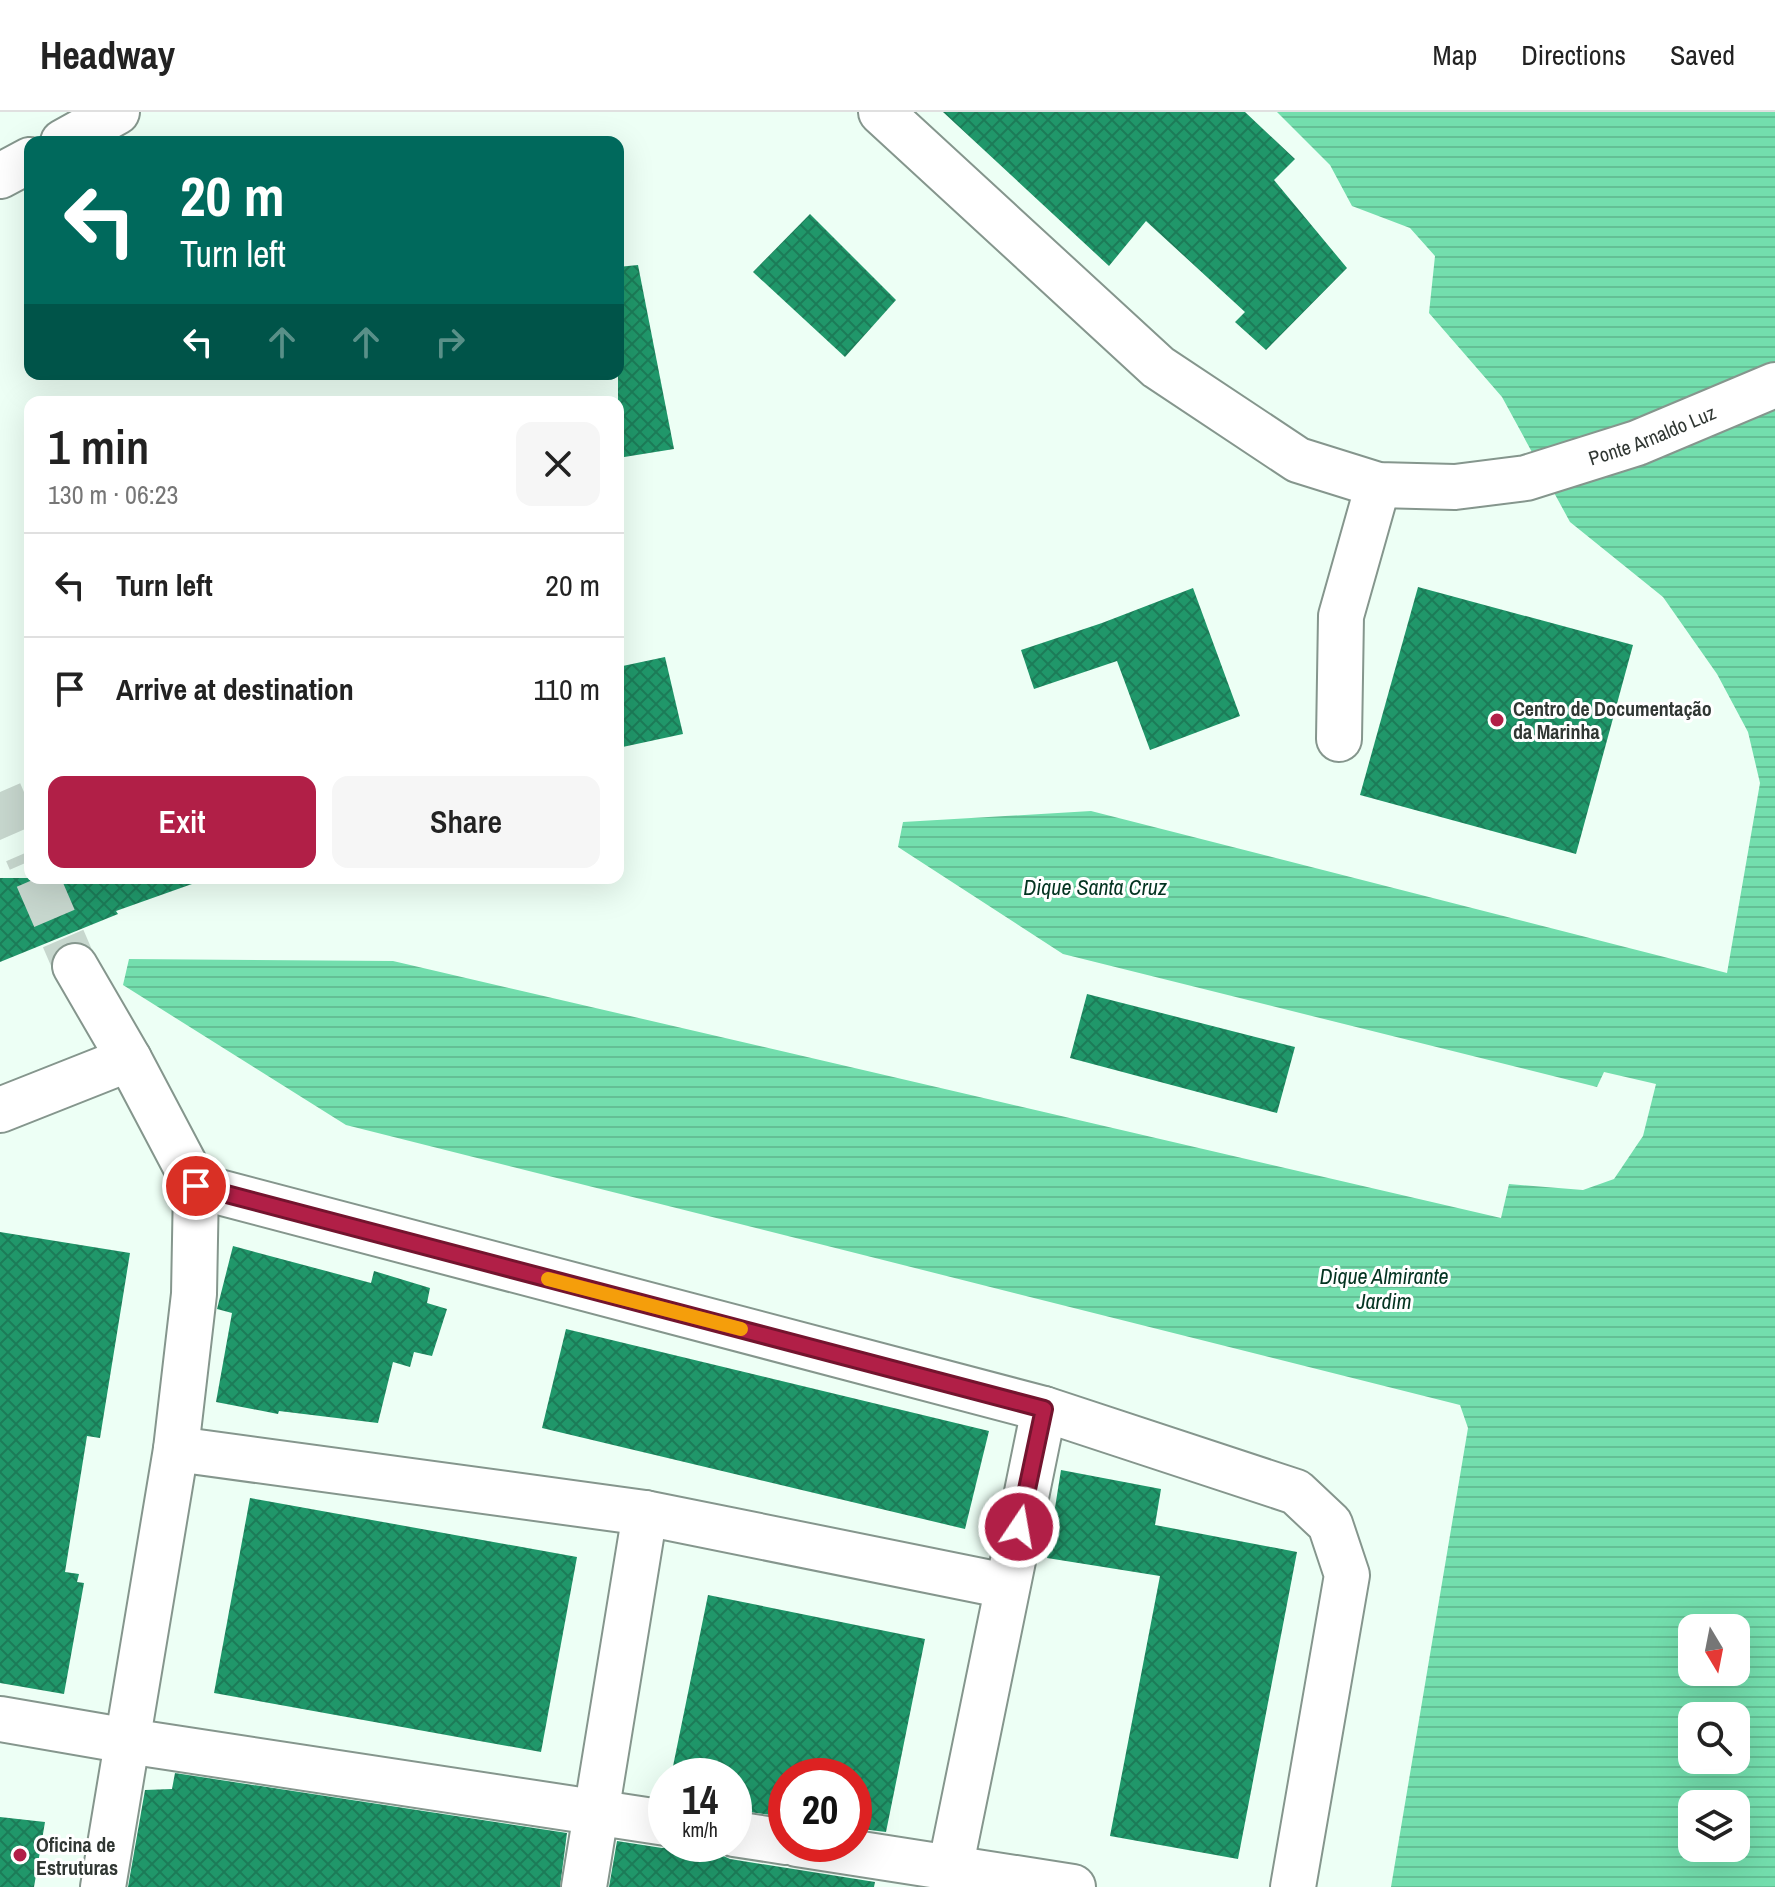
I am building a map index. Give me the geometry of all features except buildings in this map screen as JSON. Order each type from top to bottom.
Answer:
[{"type":"lane","points":[[74,136],[117,112]]},
{"type":"lane","name":"Ponte Arnaldo Luz","points":[[881,112],[1158,367],[1298,460],[1378,485],[1455,487],[1526,478],[1637,443],[1775,385]]},
{"type":"lane","points":[[0,176],[24,163]]},
{"type":"lane","points":[[1339,739],[1341,616],[1378,485]]},
{"type":"lane","points":[[75,966],[129,1059],[196,1186],[194,1294],[176,1449],[103,1887]]},
{"type":"lane","points":[[0,1110],[129,1059]]},
{"type":"lane","points":[[196,1186],[1044,1409],[1296,1492],[1330,1524],[1347,1575],[1293,1887]]},
{"type":"lane","points":[[950,1869],[1044,1409]]},
{"type":"lane","points":[[176,1449],[645,1513],[1006,1586]]},
{"type":"lane","points":[[584,1887],[645,1513]]},
{"type":"lane","points":[[0,1719],[648,1820]]},
{"type":"lane","points":[[872,1856],[1073,1887]]},
{"type":"water","points":[[1277,112],[1775,112],[1775,1887],[1391,1887],[1468,1428],[1460,1405],[346,1125],[123,985],[129,959],[393,961],[1501,1218],[1509,1184],[1583,1190],[1614,1179],[1643,1136],[1656,1084],[1604,1072],[1597,1087],[1063,954],[898,847],[903,822],[1091,811],[1727,973],[1760,783],[1748,732],[1717,674],[1663,597],[1570,522],[1502,397],[1429,313],[1435,256],[1410,228],[1352,206],[1330,165]]},
{"type":"tunnel","points":[[0,792],[24,847]]},
{"type":"tunnel","points":[[40,884],[75,966]]},
{"type":"slow traffic","points":[[548,1279],[741,1329]]},
{"type":"place","name":"Centro de Documentação da Marinha","points":[[1497,720]]},
{"type":"place","name":"Oficina de Estruturas","points":[[20,1855]]},
{"type":"route","points":[[196,1186],[1044,1409],[1019,1527]]},
{"type":"water label","name":"Dique Santa Cruz","points":[[1095,887]]},
{"type":"water label","name":"Dique Almirante Jardim","points":[[1384,1288]]}]
